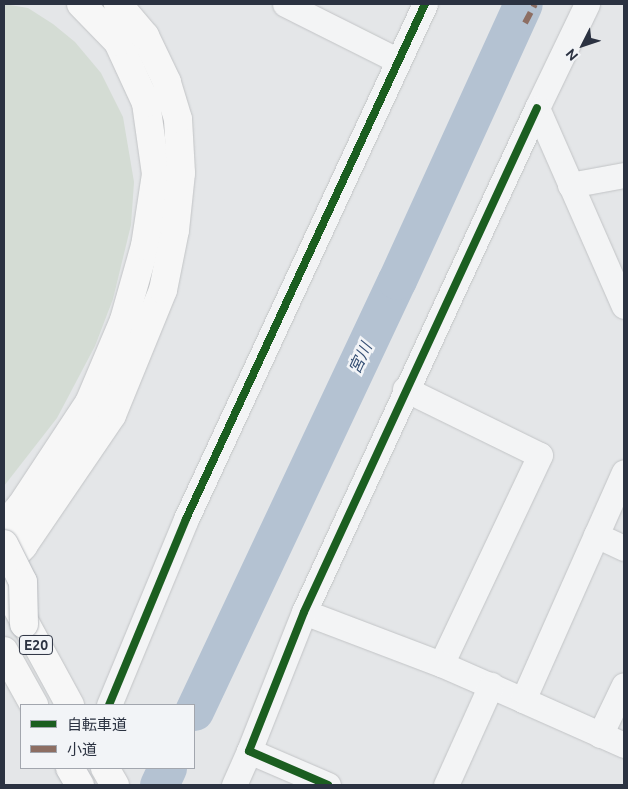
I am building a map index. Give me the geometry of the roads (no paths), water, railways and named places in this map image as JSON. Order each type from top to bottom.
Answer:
[{"type":"highway","points":[[4,526],[21,506],[89,402],[103,370],[124,320],[145,246],[156,174],[146,103],[118,42],[81,4]]},
{"type":"highway","points":[[4,566],[23,546],[112,415],[162,290],[173,239],[181,173],[178,119],[167,82],[145,36],[118,4]]},
{"type":"highway","points":[[4,544],[23,582],[24,624]]},
{"type":"highway","name":"E20","points":[[4,584],[24,624],[69,704]]},
{"type":"highway","name":"E20","points":[[4,651],[33,704]]},
{"type":"highway","points":[[70,769],[78,785]]},
{"type":"highway","points":[[106,769],[115,785]]},
{"type":"street","points":[[285,4],[397,60]]},
{"type":"street","points":[[109,704],[186,519],[397,60],[425,4]]},
{"type":"street","points":[[234,785],[304,612],[405,389],[536,108],[587,4]]},
{"type":"street","points":[[536,108],[624,306]]},
{"type":"street","points":[[570,185],[624,175]]},
{"type":"street","points":[[405,389],[540,455],[442,664]]},
{"type":"street","points":[[523,700],[624,472]]},
{"type":"street","points":[[596,535],[624,548]]},
{"type":"street","points":[[304,612],[442,664],[624,745]]},
{"type":"street","points":[[446,785],[491,685]]},
{"type":"street","points":[[600,735],[624,685]]},
{"type":"street","points":[[249,751],[328,785]]},
{"type":"street","points":[[78,785],[84,769]]},
{"type":"waterway","name":"宮川","points":[[195,709],[397,280],[523,4]]},
{"type":"waterway","name":"宮川","points":[[159,785],[167,769]]}]
